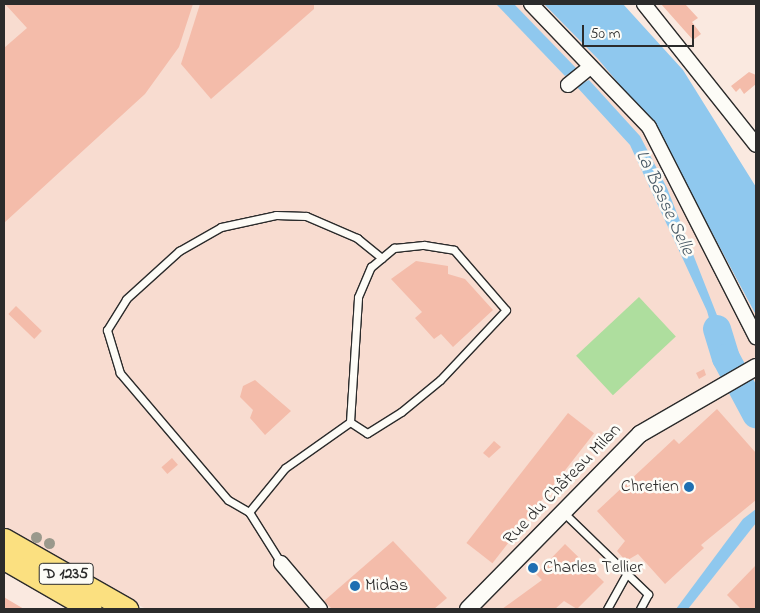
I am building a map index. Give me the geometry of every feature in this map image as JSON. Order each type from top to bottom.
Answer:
[{"type":"main road","name":"D 1235","points":[[4,539],[127,609]]},
{"type":"main road","name":"D 1235","points":[[4,558],[91,609]]},
{"type":"street","points":[[531,4],[649,127],[756,337]]},
{"type":"street","points":[[644,4],[756,144]]},
{"type":"street","points":[[568,85],[590,67]]},
{"type":"street","name":"Rue du Château Milan","points":[[468,609],[640,434],[752,369]]},
{"type":"street","points":[[281,563],[320,609]]},
{"type":"lane","points":[[281,563],[249,512],[228,500],[120,372],[108,330],[114,313],[179,252],[221,227],[267,217],[306,216],[357,238],[382,258]]},
{"type":"lane","points":[[424,245],[454,250],[506,310],[440,380],[401,412],[366,433],[350,422],[358,297],[371,266],[394,248],[424,245]]},
{"type":"lane","points":[[249,512],[285,468],[350,422]]},
{"type":"lane","points":[[564,513],[626,575],[648,594],[640,609]]},
{"type":"lane","points":[[607,609],[626,575]]},
{"type":"shaded area","points":[[4,4],[546,4],[626,69],[756,315],[756,609],[146,609],[4,531]]},
{"type":"green space","points":[[639,297],[676,336],[613,395],[576,356]]},
{"type":"water","points":[[496,4],[514,4],[578,70],[565,76]]},
{"type":"water","points":[[544,4],[623,4],[683,70],[756,187],[756,315],[656,128],[598,59]]},
{"type":"water","points":[[589,80],[640,136],[667,188],[735,361],[723,368],[707,311],[630,145],[576,86]]},
{"type":"water","points":[[748,385],[756,403],[756,424],[736,391]]},
{"type":"water","points":[[756,509],[756,523],[688,609],[676,609],[743,519]]},
{"type":"building","points":[[5,4],[193,4],[179,47],[145,94],[4,223],[4,48],[27,28]]},
{"type":"building","points":[[200,4],[314,4],[314,9],[211,99],[181,64]]},
{"type":"building","points":[[661,4],[685,4],[698,18],[692,22],[701,34],[693,40]]},
{"type":"building","points":[[749,72],[756,75],[756,84],[744,94],[740,88],[736,92],[731,86]]},
{"type":"building","points":[[416,261],[448,266],[448,274],[465,279],[493,310],[453,347],[441,334],[434,339],[415,318],[422,312],[391,279]]},
{"type":"building","points":[[16,306],[42,331],[34,339],[8,314]]},
{"type":"building","points":[[704,369],[706,375],[699,379],[696,373]]},
{"type":"building","points":[[255,380],[291,411],[265,435],[250,418],[253,410],[240,397],[243,386]]},
{"type":"building","name":"Chretien","points":[[717,409],[756,453],[756,500],[701,545],[704,548],[665,584],[638,554],[626,561],[617,551],[625,541],[597,511],[674,439],[679,444]]},
{"type":"building","points":[[568,413],[594,433],[492,563],[466,543]]},
{"type":"building","points":[[494,441],[501,447],[489,458],[483,453]]},
{"type":"building","points":[[172,458],[178,465],[167,474],[161,467]]},
{"type":"building","points":[[393,541],[447,598],[434,609],[332,609],[324,601]]},
{"type":"building","points":[[565,544],[604,582],[577,609],[564,601],[555,609],[502,609],[542,580],[536,574]]},
{"type":"building","points":[[756,565],[756,609],[741,609],[727,595]]},
{"type":"building","points":[[4,597],[7,599],[24,609],[4,609]]},
{"type":"waterway","name":"La Basse Selle","points":[[717,329],[726,358],[756,414]]},
{"type":"place","name":"Chretien","points":[[689,487]]},
{"type":"place","name":"Charles Tellier","points":[[533,568]]},
{"type":"place","name":"Midas","points":[[355,586]]}]
